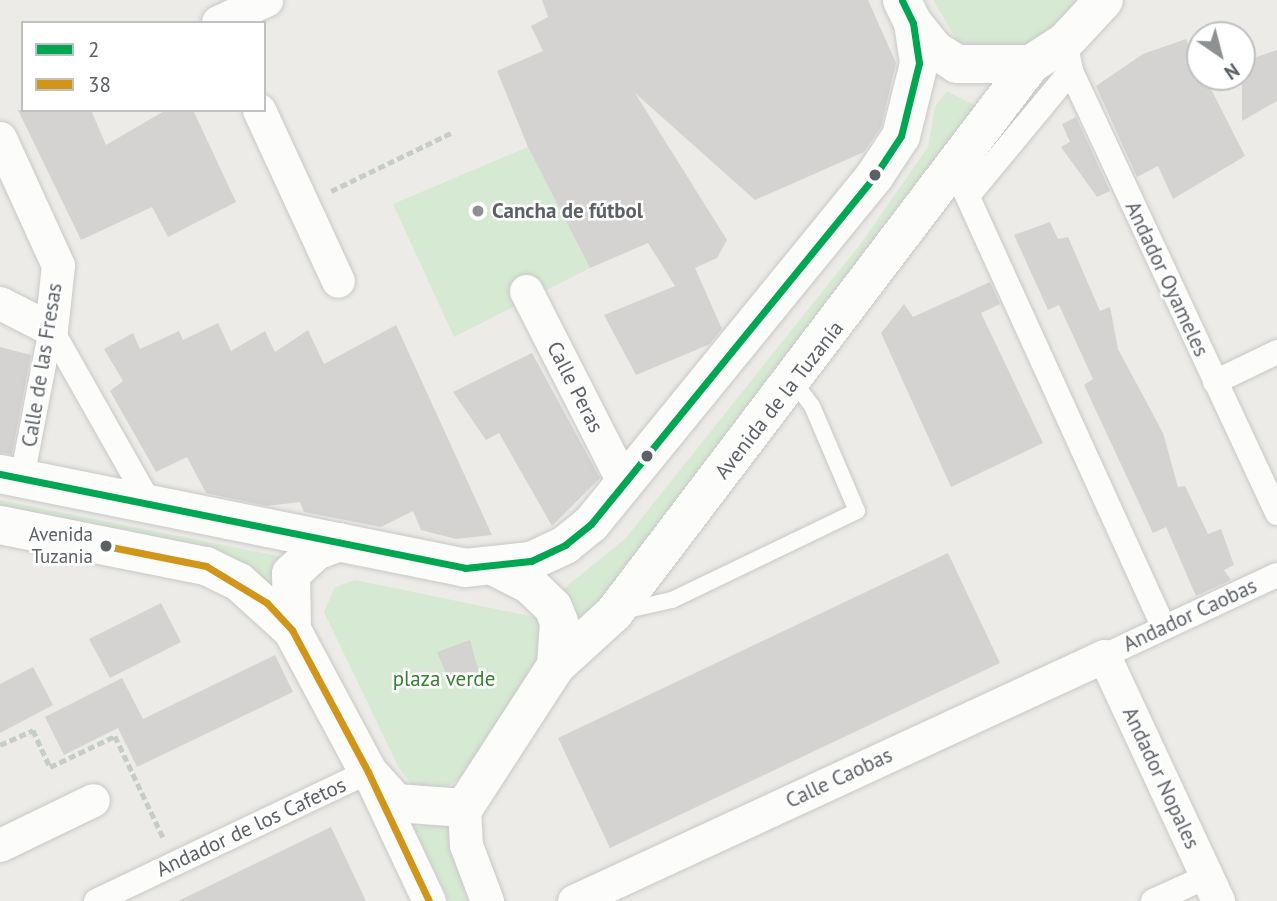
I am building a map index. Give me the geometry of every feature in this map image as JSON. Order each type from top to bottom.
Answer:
[{"type":"street","points":[[208,0],[218,21]]},
{"type":"street","points":[[220,21],[265,0]]},
{"type":"street","name":"Avenida de la Tuzanía","points":[[464,808],[556,666],[614,613],[794,382],[962,181],[1031,64],[1068,56],[1100,1]]},
{"type":"street","points":[[908,11],[935,50],[957,64],[1031,64]]},
{"type":"street","points":[[11,476],[465,568],[497,568],[565,545],[624,483],[874,177],[901,136],[919,63],[908,11]]},
{"type":"street","points":[[1068,56],[962,181],[1164,628]]},
{"type":"street","name":"Andador Oyameles","points":[[1068,56],[1277,513]]},
{"type":"street","points":[[260,112],[338,281]]},
{"type":"street","name":"Calle de las Fresas","points":[[2,148],[58,265],[51,329],[11,476]]},
{"type":"street","name":"Calle Peras","points":[[526,291],[624,483]]},
{"type":"street","points":[[0,303],[51,329],[150,504]]},
{"type":"street","points":[[1216,382],[1277,352]]},
{"type":"street","points":[[0,524],[206,566],[258,596],[292,630],[368,772],[429,901]]},
{"type":"street","points":[[292,630],[291,574],[316,551],[339,542]]},
{"type":"street","points":[[497,568],[529,584],[553,607],[559,622],[556,666]]},
{"type":"street","name":"Andador Caobas","points":[[1104,656],[1277,575]]},
{"type":"street","name":"Andador Nopales","points":[[1104,656],[1212,889]]},
{"type":"street","name":"Calle Caobas","points":[[574,901],[1104,656]]},
{"type":"street","points":[[368,772],[396,803],[464,808],[466,845],[487,901]]},
{"type":"street","name":"Andador de los Cafetos","points":[[96,901],[368,772]]},
{"type":"street","points":[[0,845],[93,800]]},
{"type":"street","points":[[1153,901],[1212,889]]},
{"type":"lane","points":[[614,613],[672,600],[857,511],[812,406],[794,382]]},
{"type":"path","points":[[303,205],[453,132]]},
{"type":"green space","points":[[933,0],[1097,0],[1031,64],[960,46]]},
{"type":"green space","points":[[947,91],[986,111],[582,624],[562,590],[625,539],[862,242],[928,147],[935,107]]},
{"type":"green space","points":[[528,147],[590,268],[454,337],[393,204]]},
{"type":"green space","points":[[0,500],[287,558],[291,602],[0,526]]},
{"type":"green space","name":"plaza verde","points":[[355,580],[559,622],[482,760],[449,786],[414,788],[399,768],[324,612],[335,587]]},
{"type":"green space","points":[[448,820],[475,901],[450,901],[413,828]]},
{"type":"building","points":[[542,0],[868,0],[896,63],[881,127],[864,152],[755,200],[635,93],[727,240],[717,258],[695,268],[722,329],[710,344],[636,375],[604,315],[675,286],[648,243],[590,268],[528,147],[497,71],[543,51],[531,26],[548,17]]},
{"type":"building","points":[[1186,39],[1186,91],[1212,91],[1245,156],[1173,199],[1158,166],[1137,177],[1096,86],[1143,54]]},
{"type":"building","points":[[1277,50],[1277,101],[1242,121],[1242,91],[1256,91],[1256,57]]},
{"type":"building","points":[[18,110],[92,112],[106,145],[163,112],[194,112],[236,202],[168,237],[152,207],[81,240]]},
{"type":"building","points":[[1076,117],[1110,191],[1097,197],[1061,147],[1070,142],[1062,124]]},
{"type":"building","points":[[1050,222],[1058,239],[1068,237],[1100,311],[1110,307],[1118,349],[1163,433],[1178,487],[1185,486],[1208,534],[1221,529],[1234,565],[1224,570],[1231,580],[1196,596],[1166,527],[1153,533],[1084,385],[1093,379],[1059,305],[1048,310],[1014,235]]},
{"type":"building","points":[[990,282],[1000,304],[981,313],[1043,443],[951,487],[881,333],[904,304],[913,317]]},
{"type":"building","points":[[218,323],[231,351],[265,331],[275,352],[308,330],[324,364],[396,325],[492,535],[456,539],[421,530],[413,511],[381,527],[304,512],[300,502],[267,506],[206,493],[187,457],[156,472],[110,391],[123,381],[104,349],[133,333],[140,349],[179,331],[183,340]]},
{"type":"building","points":[[0,347],[31,355],[12,454],[0,453]]},
{"type":"building","points":[[532,353],[600,478],[552,526],[499,433],[486,440],[453,392]]},
{"type":"building","points":[[948,553],[1000,663],[610,848],[558,738]]},
{"type":"building","points":[[161,603],[181,642],[110,678],[89,639]]},
{"type":"building","points":[[470,640],[479,673],[450,683],[437,652]]},
{"type":"building","points":[[275,655],[293,692],[137,767],[118,728],[64,755],[45,717],[122,678],[143,719]]},
{"type":"building","points":[[33,667],[53,705],[0,733],[0,684]]},
{"type":"building","points":[[331,827],[366,901],[178,901]]},
{"type":"transit line","name":"2","points":[[0,474],[465,568],[531,561],[565,545],[591,524],[874,177],[901,136],[919,63],[913,23],[902,0]]},
{"type":"transit line","name":"38","points":[[106,546],[206,566],[267,603],[292,630],[368,772],[429,901]]},
{"type":"place","name":"Cancha de fútbol","points":[[478,211]]},
{"type":"place","name":"Avenida Tuzania","points":[[106,546]]}]
